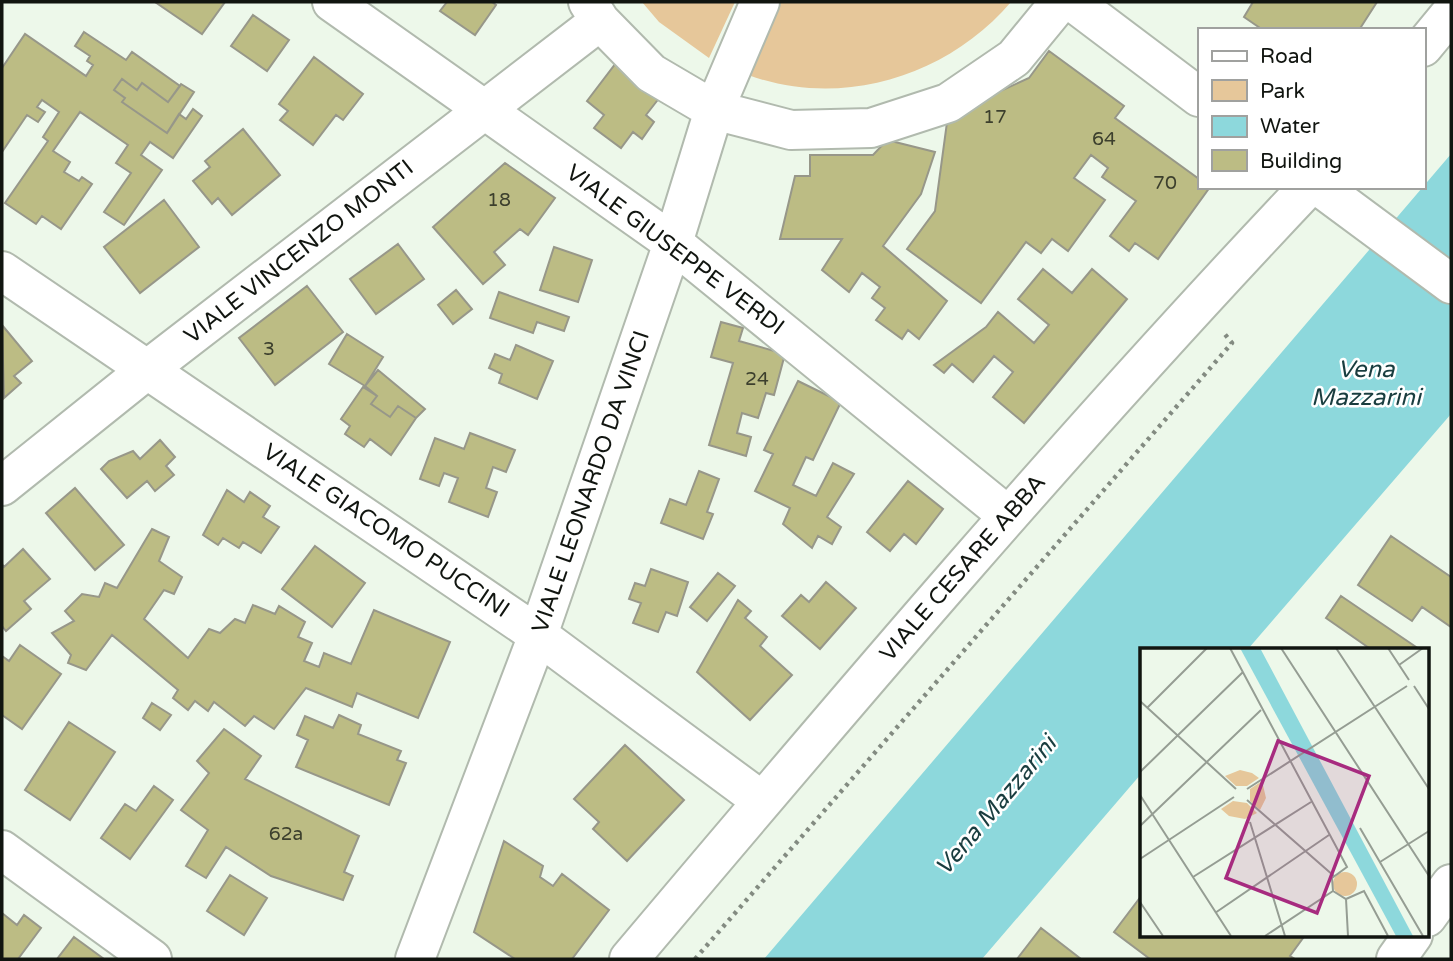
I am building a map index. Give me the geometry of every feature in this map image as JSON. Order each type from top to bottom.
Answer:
[{"type":"street","name":"VIALE GIUSEPPE VERDI","points":[[331,2],[673,243],[1007,514]]},
{"type":"street","name":"VIALE LEONARDO DA VINCI","points":[[415,959],[538,635],[673,243],[714,110],[760,2]]},
{"type":"street","points":[[594,12],[651,73],[714,110],[791,130],[871,128],[948,103],[1014,58],[1060,2]]},
{"type":"street","points":[[1073,2],[1198,96]]},
{"type":"street","name":"VIALE VINCENZO MONTI","points":[[2,486],[483,109],[594,12]]},
{"type":"street","points":[[1425,45],[1451,13]]},
{"type":"street","name":"VIALE CESARE ABBA","points":[[629,959],[1007,514],[1198,303],[1306,189]]},
{"type":"street","points":[[1331,195],[1451,284]]},
{"type":"street","name":"VIALE GIACOMO PUCCINI","points":[[2,271],[538,635],[762,801]]},
{"type":"street","points":[[2,850],[152,959]]},
{"type":"street","points":[[1428,916],[1451,884]]},
{"type":"street","points":[[1396,959],[1412,936]]},
{"type":"path","points":[[695,959],[1232,343],[1198,303]]},
{"type":"green space","points":[[642,2],[735,2],[709,58],[659,22]]},
{"type":"green space","points":[[777,2],[1011,2],[985,28],[956,50],[924,67],[855,87],[819,88],[783,85],[748,75]]},
{"type":"water","name":"Vena Mazzarini","points":[[1451,154],[1451,414],[1249,648],[1140,648],[1140,775],[982,959],[764,959],[1421,189],[1425,189],[1425,184]]},
{"type":"building","points":[[155,2],[225,2],[202,34]]},
{"type":"building","points":[[447,2],[492,2],[496,5],[475,35],[440,11]]},
{"type":"building","points":[[1253,2],[1377,2],[1360,28],[1260,28],[1244,17]]},
{"type":"building","points":[[253,15],[289,40],[267,71],[231,46]]},
{"type":"building","points":[[84,32],[126,60],[132,52],[180,86],[168,102],[142,83],[137,90],[122,79],[114,90],[125,98],[122,102],[167,133],[179,114],[186,119],[193,109],[202,116],[173,158],[150,142],[141,155],[162,170],[124,225],[104,212],[131,173],[116,163],[128,145],[80,112],[53,151],[70,162],[64,172],[79,181],[82,177],[92,184],[61,229],[42,216],[36,224],[5,203],[48,141],[43,137],[59,112],[42,100],[37,107],[45,112],[38,122],[27,115],[2,152],[2,68],[25,34],[86,76],[93,65],[87,61],[90,56],[75,46]]},
{"type":"building","points":[[1049,51],[1124,106],[1115,118],[1198,178],[1198,189],[1209,189],[1158,259],[1135,243],[1129,251],[1110,236],[1136,201],[1102,177],[1108,168],[1091,155],[1074,178],[1105,200],[1068,251],[1052,239],[1041,253],[1026,242],[981,303],[907,249],[935,211],[948,115],[1029,78]]},
{"type":"building","points":[[314,57],[363,94],[343,120],[336,115],[313,145],[280,120],[288,111],[279,104]]},
{"type":"building","points":[[616,63],[660,97],[646,115],[654,122],[642,139],[633,132],[621,148],[594,128],[604,115],[587,101]]},
{"type":"building","points":[[122,79],[137,90],[142,83],[168,102],[181,84],[194,92],[167,133],[122,102],[125,98],[114,90]]},
{"type":"building","points":[[243,129],[280,175],[232,215],[218,198],[212,204],[193,181],[210,167],[205,161]]},
{"type":"building","points":[[887,140],[935,152],[921,194],[883,246],[947,301],[919,339],[908,330],[902,339],[876,320],[885,308],[872,298],[880,287],[862,273],[849,292],[822,270],[842,239],[780,239],[795,176],[810,176],[810,155],[873,155]]},
{"type":"building","points":[[505,163],[555,198],[528,235],[520,229],[494,252],[505,265],[483,284],[433,227]]},
{"type":"building","points":[[164,200],[199,247],[140,293],[104,247]]},
{"type":"building","points":[[398,244],[424,279],[376,314],[350,279]]},
{"type":"building","points":[[554,247],[592,260],[578,302],[540,290]]},
{"type":"building","points":[[1043,269],[1072,293],[1092,269],[1127,299],[1024,423],[993,397],[1013,372],[994,356],[973,382],[952,364],[944,373],[934,365],[986,327],[998,312],[1034,343],[1049,325],[1018,299]]},
{"type":"building","points":[[307,286],[343,332],[275,385],[239,338]]},
{"type":"building","points":[[456,290],[472,309],[453,324],[438,305]]},
{"type":"building","points":[[499,292],[569,317],[564,331],[537,322],[533,333],[490,318]]},
{"type":"building","points":[[721,322],[743,328],[739,341],[785,354],[774,395],[766,393],[758,418],[742,413],[737,433],[751,437],[746,456],[709,445],[733,363],[711,357]]},
{"type":"building","points":[[2,325],[32,361],[14,376],[21,383],[4,398]]},
{"type":"building","points":[[347,334],[383,357],[365,386],[329,364]]},
{"type":"building","points":[[516,345],[553,361],[537,399],[499,383],[502,374],[489,368],[495,354],[510,360]]},
{"type":"building","points":[[378,370],[425,409],[416,418],[398,406],[390,417],[371,404],[377,396],[365,386]]},
{"type":"building","points":[[798,381],[841,402],[813,460],[806,457],[793,485],[816,496],[833,463],[854,474],[827,517],[841,527],[832,544],[818,536],[812,548],[783,524],[790,508],[755,491],[773,454],[764,450]]},
{"type":"building","points":[[363,387],[377,396],[371,404],[390,417],[398,406],[416,418],[391,455],[370,439],[364,447],[345,434],[350,426],[341,419]]},
{"type":"building","points":[[470,433],[515,450],[506,472],[493,467],[486,488],[497,492],[488,517],[449,502],[458,478],[444,473],[439,486],[420,479],[435,438],[464,449]]},
{"type":"building","points":[[160,440],[175,457],[166,466],[174,475],[155,491],[147,481],[127,498],[101,469],[109,461],[133,451],[140,459]]},
{"type":"building","points":[[699,471],[719,479],[707,512],[713,514],[703,539],[661,523],[670,499],[686,505]]},
{"type":"building","points":[[908,481],[943,509],[916,544],[904,534],[890,551],[867,532]]},
{"type":"building","points":[[75,488],[124,545],[95,570],[46,513]]},
{"type":"building","points":[[227,490],[244,502],[250,492],[270,506],[263,517],[279,527],[261,553],[243,542],[239,548],[223,538],[218,545],[203,535]]},
{"type":"building","points":[[152,529],[169,537],[159,561],[182,577],[174,594],[164,590],[144,619],[188,658],[209,629],[220,633],[235,619],[245,623],[253,605],[275,614],[279,606],[305,622],[298,637],[312,643],[304,661],[319,667],[324,653],[351,664],[374,610],[450,642],[418,718],[357,693],[352,707],[306,688],[274,729],[254,716],[245,726],[214,702],[208,711],[195,701],[188,710],[173,698],[178,690],[112,635],[86,670],[68,663],[71,655],[52,633],[74,621],[65,611],[82,594],[99,597],[105,583],[117,588]]},
{"type":"building","points":[[1391,536],[1451,577],[1451,627],[1422,607],[1412,621],[1358,585]]},
{"type":"building","points":[[315,546],[365,583],[332,627],[282,589]]},
{"type":"building","points":[[23,549],[50,579],[24,601],[31,609],[6,631],[2,626],[2,564],[4,567]]},
{"type":"building","points":[[651,569],[688,582],[677,616],[666,612],[658,632],[633,623],[641,603],[629,599],[635,583],[645,586]]},
{"type":"building","points":[[718,573],[735,586],[707,621],[690,607]]},
{"type":"building","points":[[826,582],[856,608],[820,649],[782,616],[801,595],[809,602]]},
{"type":"building","points":[[1341,596],[1418,648],[1369,648],[1326,618]]},
{"type":"building","points":[[738,600],[751,611],[745,618],[767,637],[760,646],[792,675],[750,720],[697,672]]},
{"type":"building","points":[[20,645],[61,674],[22,729],[2,715],[2,656],[9,661]]},
{"type":"building","points":[[152,703],[171,715],[160,730],[143,718]]},
{"type":"building","points":[[339,715],[361,725],[358,734],[401,751],[397,760],[406,763],[389,805],[296,767],[308,740],[297,735],[305,716],[333,728]]},
{"type":"building","points":[[69,722],[115,752],[70,820],[25,790]]},
{"type":"building","points":[[224,729],[261,756],[245,779],[359,836],[344,872],[353,876],[343,900],[271,876],[226,847],[206,878],[186,866],[208,830],[181,810],[209,773],[197,761]]},
{"type":"building","points":[[625,745],[684,800],[627,861],[593,829],[599,822],[574,799]]},
{"type":"building","points":[[154,786],[173,800],[130,859],[101,838],[125,804],[136,811]]},
{"type":"building","points":[[504,841],[543,866],[540,877],[553,886],[562,874],[609,910],[572,959],[515,959],[474,932]]},
{"type":"building","points":[[230,875],[267,898],[244,935],[207,911]]},
{"type":"building","points":[[1140,898],[1140,936],[1303,938],[1290,956],[1295,959],[1150,959],[1114,932]]},
{"type":"building","points":[[2,913],[17,925],[24,915],[41,928],[18,959],[2,959]]},
{"type":"building","points":[[1041,928],[1081,959],[1017,959]]},
{"type":"building","points":[[74,937],[104,959],[57,959]]}]
